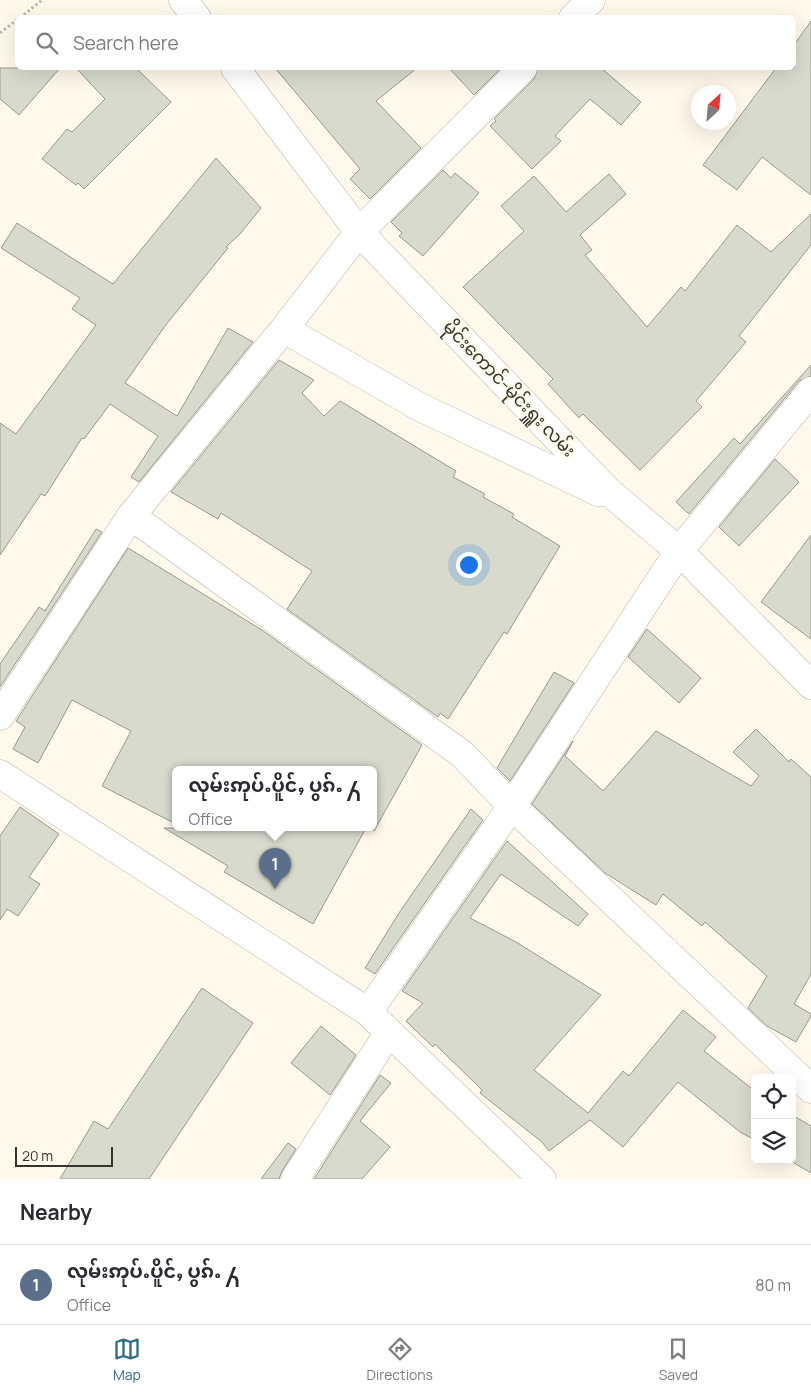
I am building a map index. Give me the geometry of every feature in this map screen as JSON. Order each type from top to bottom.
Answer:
[{"type":"street","points":[[184,0],[195,15]]},
{"type":"street","points":[[577,15],[591,0]]},
{"type":"street","name":"မိုင်းကောင်-မိုင်းရှူး လမ်း","points":[[237,70],[359,232],[609,492],[679,551],[811,685]]},
{"type":"street","points":[[0,716],[130,516],[284,329],[359,232],[522,70]]},
{"type":"street","points":[[284,329],[418,406],[598,492],[609,492]]},
{"type":"street","points":[[368,1012],[512,806],[679,551],[811,391]]},
{"type":"street","points":[[130,516],[462,754],[512,806],[811,1090]]},
{"type":"street","points":[[0,774],[368,1012],[542,1179]]},
{"type":"street","points":[[295,1179],[389,1032]]},
{"type":"path","points":[[23,15],[42,0]]},
{"type":"path","points":[[0,33],[15,21]]},
{"type":"building","points":[[811,21],[811,195],[762,157],[737,190],[703,165],[729,130],[736,130],[736,121],[774,70],[796,70],[796,42]]},
{"type":"building","points":[[0,68],[58,70],[19,115],[0,99]]},
{"type":"building","points":[[78,70],[138,70],[171,102],[84,189],[42,159],[67,129],[72,132],[105,99]]},
{"type":"building","points":[[277,70],[415,70],[376,101],[421,148],[370,199],[350,179],[360,169]]},
{"type":"building","points":[[451,70],[499,70],[474,95]]},
{"type":"building","points":[[537,70],[603,70],[641,102],[621,125],[590,99],[555,136],[561,141],[532,169],[490,126],[496,121],[494,119],[534,79]]},
{"type":"building","points":[[216,158],[261,208],[240,234],[226,247],[228,248],[165,326],[125,383],[177,416],[228,328],[253,342],[139,482],[131,477],[158,436],[110,404],[84,439],[82,438],[45,496],[41,494],[0,555],[0,423],[16,434],[96,325],[72,309],[80,298],[1,248],[17,223],[113,284]]},
{"type":"building","points":[[443,170],[451,178],[455,173],[479,193],[423,256],[399,236],[402,233],[391,222]]},
{"type":"building","points":[[609,174],[626,194],[580,235],[592,250],[585,255],[647,327],[681,287],[685,291],[737,225],[771,252],[811,214],[811,245],[739,336],[746,342],[696,401],[702,407],[640,470],[583,414],[579,418],[548,384],[553,379],[463,287],[524,231],[501,206],[534,176],[566,212]]},
{"type":"building","points":[[279,360],[314,380],[302,393],[324,416],[340,401],[456,471],[453,477],[485,494],[483,497],[514,514],[512,517],[560,546],[507,634],[504,632],[448,719],[440,713],[438,717],[287,609],[312,571],[221,513],[218,519],[171,492]]},
{"type":"building","points":[[811,365],[811,376],[799,381],[689,514],[676,502],[734,438],[740,444]]},
{"type":"building","points":[[775,459],[799,482],[739,546],[719,527]]},
{"type":"building","points":[[96,529],[102,532],[0,687],[0,664],[39,607],[45,611]]},
{"type":"building","points":[[811,535],[811,639],[761,602]]},
{"type":"building","points":[[128,548],[262,630],[422,745],[377,826],[377,766],[172,766],[172,822],[102,786],[131,731],[72,700],[38,763],[13,749],[25,727],[16,721]]},
{"type":"building","points":[[647,629],[701,678],[679,703],[628,657]]},
{"type":"building","points":[[554,672],[574,683],[510,781],[497,768]]},
{"type":"building","points":[[756,729],[789,762],[791,759],[811,777],[811,974],[794,1004],[811,1014],[811,1016],[796,1042],[767,1026],[748,1008],[767,976],[705,922],[702,926],[663,894],[656,905],[605,873],[532,804],[573,741],[565,756],[603,791],[656,731],[751,786],[759,776],[733,752]]},
{"type":"building","points":[[20,807],[59,834],[29,877],[40,884],[18,916],[7,909],[0,920],[0,836]]},
{"type":"building","points":[[471,809],[483,820],[375,974],[365,968],[399,913]]},
{"type":"building","points":[[164,828],[172,828],[172,831],[364,831],[313,924],[224,872],[228,866]]},
{"type":"building","points":[[507,841],[588,914],[578,926],[501,874],[470,918],[516,942],[601,995],[534,1070],[588,1113],[623,1071],[629,1076],[683,1010],[716,1037],[704,1051],[751,1088],[751,1138],[740,1132],[678,1082],[623,1147],[590,1120],[549,1151],[542,1142],[480,1093],[482,1090],[435,1044],[433,1047],[406,1021],[423,1003],[402,991]]},
{"type":"building","points":[[202,988],[253,1023],[149,1179],[60,1179],[94,1121],[108,1129]]},
{"type":"building","points":[[321,1026],[356,1055],[330,1095],[291,1063]]},
{"type":"building","points":[[380,1075],[391,1083],[360,1121],[390,1147],[362,1179],[314,1179]]},
{"type":"building","points":[[796,1117],[811,1126],[811,1173],[796,1164]]},
{"type":"building","points":[[288,1143],[296,1149],[279,1179],[261,1179]]},
{"type":"place","name":"လုမ်းဢုပ်ႉပိူင်ႇ ပွၵ်ႉ ႓","points":[[275,889]]}]
